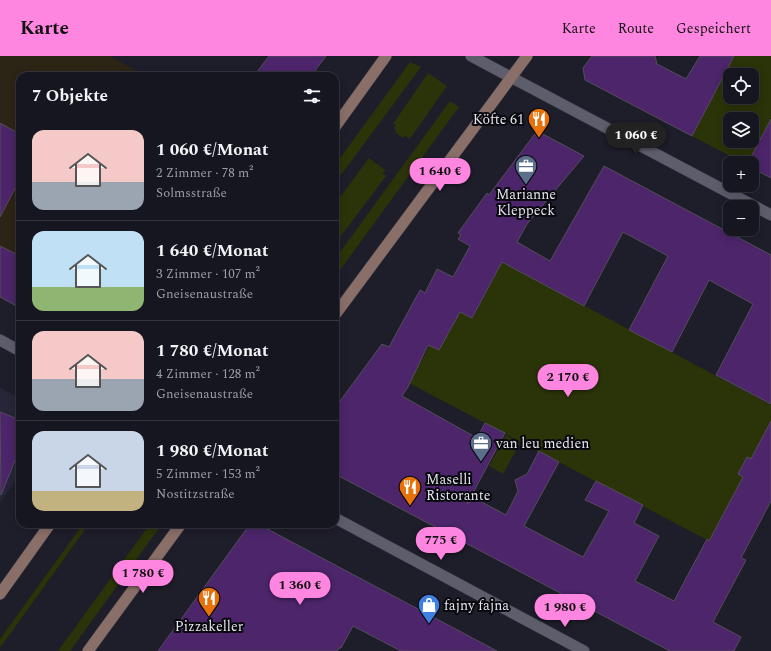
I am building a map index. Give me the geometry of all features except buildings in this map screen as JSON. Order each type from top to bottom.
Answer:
[{"type":"main road","points":[[339,121],[386,56]]},
{"type":"main road","points":[[339,310],[527,56]]},
{"type":"main road","points":[[0,594],[47,528]]},
{"type":"main road","points":[[88,651],[178,528]]},
{"type":"street","points":[[470,56],[771,215]]},
{"type":"street","points":[[0,340],[16,349]]},
{"type":"street","points":[[339,520],[584,651]]},
{"type":"shaded area","points":[[0,56],[110,56],[139,72],[16,72],[16,253],[0,286]]},
{"type":"shaded area","points":[[0,388],[16,396],[16,480],[0,502]]},
{"type":"green space","points":[[734,56],[771,56],[771,119],[759,142],[759,112],[723,112],[723,148],[756,148],[752,156],[730,156],[692,136],[723,77],[723,104],[759,104],[759,68],[728,68]]},
{"type":"green space","points":[[410,62],[421,67],[339,178],[339,160]]},
{"type":"green space","points":[[428,73],[447,86],[410,139],[405,136],[403,138],[395,132],[396,130],[394,128],[396,125],[393,124]]},
{"type":"green space","points":[[450,101],[459,107],[339,272],[339,254]]},
{"type":"green space","points":[[369,158],[385,170],[383,173],[386,176],[339,239],[339,199]]},
{"type":"green space","points":[[498,260],[771,405],[771,421],[764,466],[747,458],[738,474],[743,477],[709,541],[409,383],[430,345],[439,350],[460,312],[473,318],[499,268]]},
{"type":"green space","points":[[506,435],[520,443],[503,474],[489,466]]},
{"type":"green space","points":[[80,528],[86,528],[0,648],[0,639]]},
{"type":"green space","points":[[147,528],[159,528],[70,651],[58,651]]},
{"type":"place","name":"Köfte 61","points":[[539,138]]},
{"type":"place","name":"Marianne Kleppeck","points":[[526,186]]},
{"type":"place","name":"van leu medien","points":[[481,462]]},
{"type":"place","name":"Maselli Ristorante","points":[[410,506]]},
{"type":"place","name":"Pizzakeller","points":[[209,618]]},
{"type":"place","name":"fajny fajna","points":[[429,624]]}]
